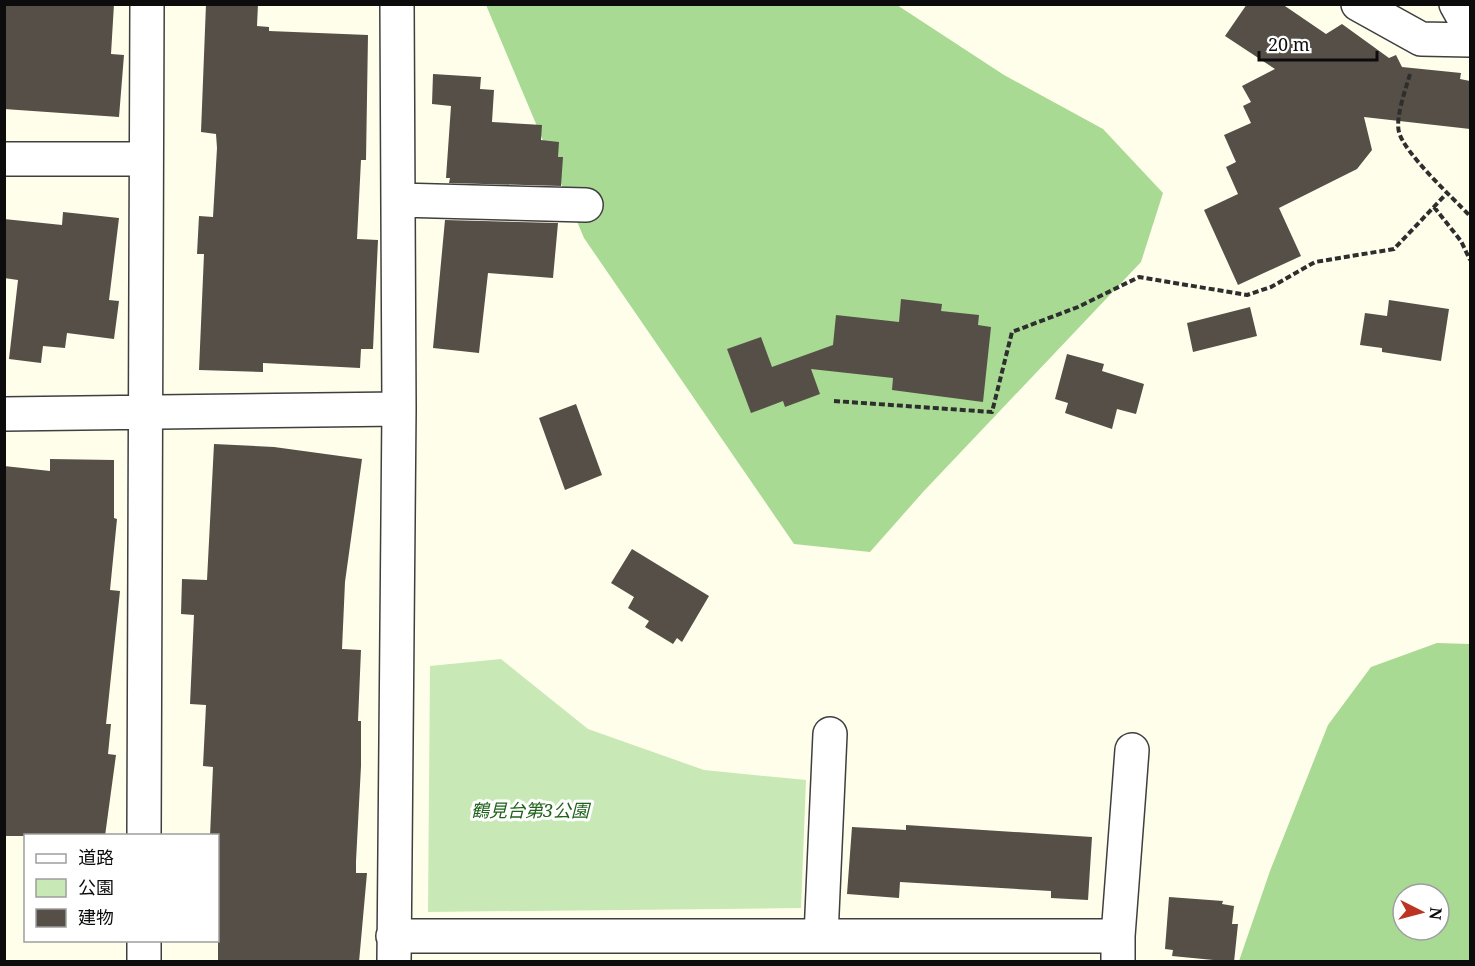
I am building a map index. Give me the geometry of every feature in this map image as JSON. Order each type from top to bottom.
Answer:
[{"type":"street","points":[[144,834],[147,4]]},
{"type":"street","points":[[397,4],[399,409],[393,949],[821,936],[1118,949],[1132,750]]},
{"type":"street","points":[[1358,4],[1421,39],[1470,40]]},
{"type":"street","points":[[1456,4],[1470,29]]},
{"type":"street","points":[[4,159],[145,159]]},
{"type":"street","points":[[399,200],[586,205]]},
{"type":"street","points":[[4,414],[399,409]]},
{"type":"street","points":[[821,936],[830,734]]},
{"type":"street","points":[[144,942],[144,962]]},
{"type":"path","points":[[1421,39],[1402,101],[1399,132],[1419,163],[1470,216]]},
{"type":"path","points":[[834,401],[992,412],[1012,332],[1078,307],[1138,277],[1247,295],[1271,287],[1315,262],[1394,249],[1448,192]]},
{"type":"path","points":[[1434,207],[1461,242],[1470,260]]},
{"type":"green space","points":[[486,5],[897,5],[1004,75],[1103,129],[1163,193],[1141,262],[923,492],[870,552],[794,544],[584,238]]},
{"type":"green space","points":[[1437,643],[1470,644],[1470,961],[1239,961],[1270,871],[1328,725],[1371,667]]},
{"type":"green space","name":"鶴見台第3公園","points":[[501,659],[588,729],[704,770],[806,780],[801,908],[428,912],[430,666]]},
{"type":"building","points":[[4,4],[114,4],[111,54],[124,55],[119,117],[4,109]]},
{"type":"building","points":[[206,4],[258,4],[257,26],[269,27],[269,31],[368,35],[366,160],[361,160],[357,239],[378,240],[373,349],[361,349],[360,368],[263,363],[263,372],[199,370],[204,254],[197,254],[199,216],[213,217],[217,148],[216,134],[201,132]]},
{"type":"building","points":[[1247,4],[1282,4],[1326,34],[1342,24],[1389,58],[1396,55],[1402,67],[1461,73],[1460,79],[1470,81],[1470,129],[1364,117],[1372,150],[1357,169],[1279,208],[1301,256],[1238,285],[1204,210],[1238,194],[1226,167],[1236,162],[1224,135],[1251,123],[1243,106],[1251,102],[1242,86],[1275,69],[1225,36]]},
{"type":"building","points":[[433,74],[481,77],[480,89],[494,90],[492,122],[542,125],[541,140],[559,142],[558,157],[563,157],[561,186],[449,183],[450,178],[446,178],[451,106],[432,104]]},
{"type":"building","points":[[63,212],[119,218],[109,300],[119,301],[114,339],[67,333],[65,348],[43,346],[41,363],[9,359],[18,280],[4,278],[4,219],[62,225]]},
{"type":"building","points":[[445,220],[558,223],[553,278],[488,273],[479,353],[433,348]]},
{"type":"building","points":[[901,299],[942,304],[941,311],[979,315],[978,325],[991,327],[983,402],[892,390],[893,378],[811,369],[820,394],[785,407],[783,401],[751,413],[727,349],[761,337],[772,367],[833,345],[836,315],[899,322]]},
{"type":"building","points":[[1389,300],[1449,309],[1441,361],[1382,352],[1382,348],[1360,345],[1365,313],[1387,316]]},
{"type":"building","points":[[1250,307],[1257,336],[1193,352],[1187,323]]},
{"type":"building","points":[[1067,354],[1104,364],[1102,371],[1144,384],[1136,414],[1117,409],[1112,429],[1065,413],[1068,403],[1055,399]]},
{"type":"building","points":[[576,404],[602,475],[565,490],[539,418]]},
{"type":"building","points":[[214,444],[274,447],[362,459],[345,582],[342,649],[361,650],[358,721],[361,721],[361,766],[356,873],[367,873],[359,962],[218,962],[219,834],[210,834],[213,767],[203,766],[206,705],[190,704],[194,615],[181,614],[182,579],[207,580]]},
{"type":"building","points":[[50,459],[114,460],[114,518],[117,519],[110,590],[120,591],[106,724],[111,724],[108,754],[116,755],[105,834],[4,836],[4,466],[50,471]]},
{"type":"building","points":[[632,549],[709,596],[682,642],[677,638],[673,644],[645,627],[649,621],[628,608],[634,597],[611,583]]},
{"type":"building","points":[[906,825],[1092,837],[1088,900],[1051,898],[1051,891],[900,882],[899,898],[847,894],[852,827],[906,830]]},
{"type":"building","points":[[1169,897],[1223,901],[1222,904],[1234,906],[1232,924],[1238,924],[1234,962],[1172,956],[1173,950],[1165,949]]}]
